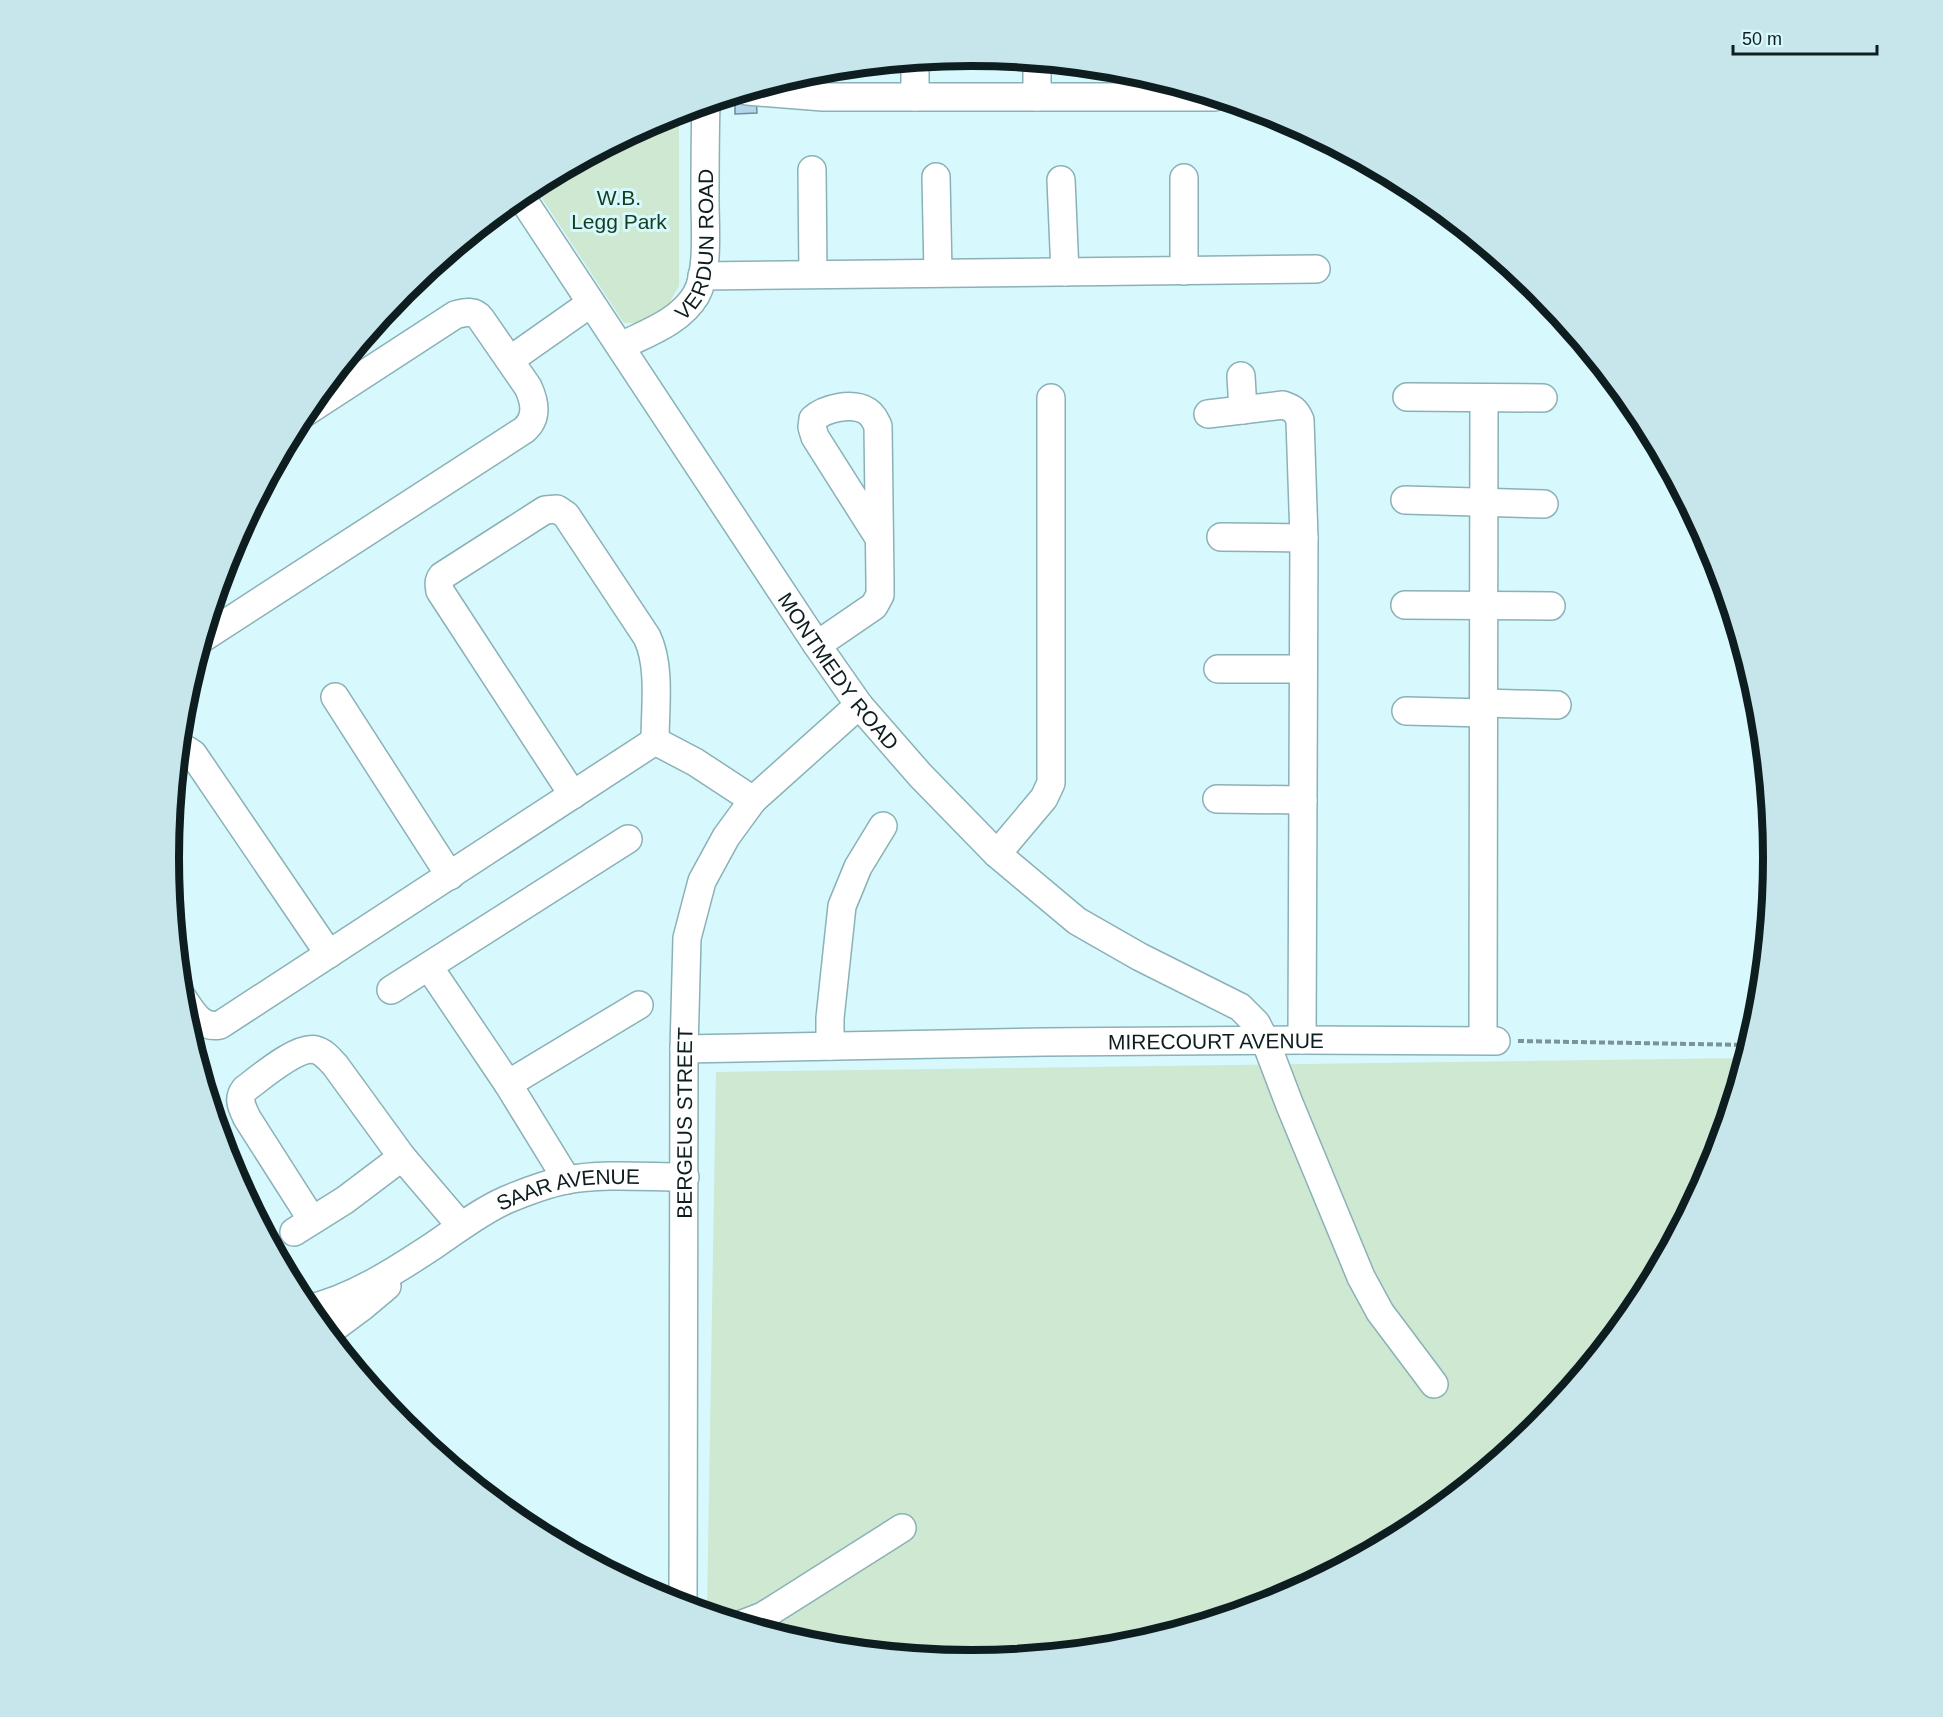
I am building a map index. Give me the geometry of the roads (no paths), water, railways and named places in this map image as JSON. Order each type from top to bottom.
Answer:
[{"type":"street","points":[[801,85],[1037,82],[1149,86]]},
{"type":"street","name":"VERDUN ROAD","points":[[621,346],[667,323],[696,295],[702,276],[705,244],[706,112]]},
{"type":"street","points":[[812,170],[813,274]]},
{"type":"street","points":[[936,177],[938,273]]},
{"type":"street","points":[[1184,177],[1184,271]]},
{"type":"street","points":[[1061,180],[1065,272]]},
{"type":"street","name":"MONTMEDY ROAD","points":[[526,204],[817,645],[859,705],[920,776],[997,854],[1077,921],[1140,957],[1240,1007],[1256,1023],[1361,1276],[1380,1312],[1434,1384]]},
{"type":"street","points":[[702,276],[1316,269]]},
{"type":"street","points":[[510,360],[591,303]]},
{"type":"street","points":[[212,632],[528,426],[534,416],[533,399],[528,387],[510,360],[478,315],[462,313],[455,315],[327,398]]},
{"type":"street","points":[[1241,376],[1243,410]]},
{"type":"street","points":[[1407,397],[1543,398]]},
{"type":"street","points":[[997,854],[1044,798],[1051,783],[1051,398]]},
{"type":"street","points":[[1484,398],[1484,708]]},
{"type":"street","points":[[1208,414],[1282,405],[1292,408],[1297,413],[1301,429],[1304,538],[1302,1040]]},
{"type":"street","points":[[1405,500],[1544,504]]},
{"type":"street","points":[[573,795],[440,591],[439,585],[439,579],[442,576],[545,510],[557,509],[566,515],[647,637],[655,662],[655,741]]},
{"type":"street","points":[[1221,537],[1304,538]]},
{"type":"street","points":[[817,645],[874,606],[880,595],[879,538]]},
{"type":"street","points":[[1405,605],[1551,606]]},
{"type":"street","points":[[1218,669],[1302,669]]},
{"type":"street","points":[[336,697],[450,876]]},
{"type":"street","name":"BERGEUS STREET","points":[[683,1597],[684,1049],[687,938],[702,881],[726,837],[753,800],[859,705]]},
{"type":"street","points":[[1406,711],[1557,705]]},
{"type":"street","name":"MIRECOURT AVENUE","points":[[684,1049],[1044,1042],[1490,1040],[1484,708]]},
{"type":"street","points":[[655,741],[695,762],[753,800]]},
{"type":"street","points":[[194,1013],[201,1022],[218,1026],[655,741]]},
{"type":"street","points":[[187,750],[194,754],[329,954]]},
{"type":"street","points":[[1217,799],[1304,800]]},
{"type":"street","points":[[830,1046],[830,1018],[842,906],[858,867],[883,826]]},
{"type":"street","points":[[391,990],[628,839]]},
{"type":"street","points":[[429,967],[508,1084],[567,1180]]},
{"type":"street","points":[[508,1084],[639,1005]]},
{"type":"street","points":[[402,1157],[345,1200],[303,1226],[247,1118],[240,1100],[241,1094],[244,1089],[297,1053],[316,1050],[325,1055],[335,1065],[402,1157],[460,1225]]},
{"type":"street","name":"SAAR AVENUE","points":[[435,1244],[460,1225],[504,1201],[533,1189],[567,1180],[684,1176]]},
{"type":"street","points":[[318,1307],[369,1285],[435,1244]]},
{"type":"street","points":[[334,1328],[362,1307],[435,1244]]},
{"type":"street","points":[[753,1620],[763,1617],[902,1528]]},
{"type":"park label","name":"W.B. Legg Park","points":[[619,209]]}]
